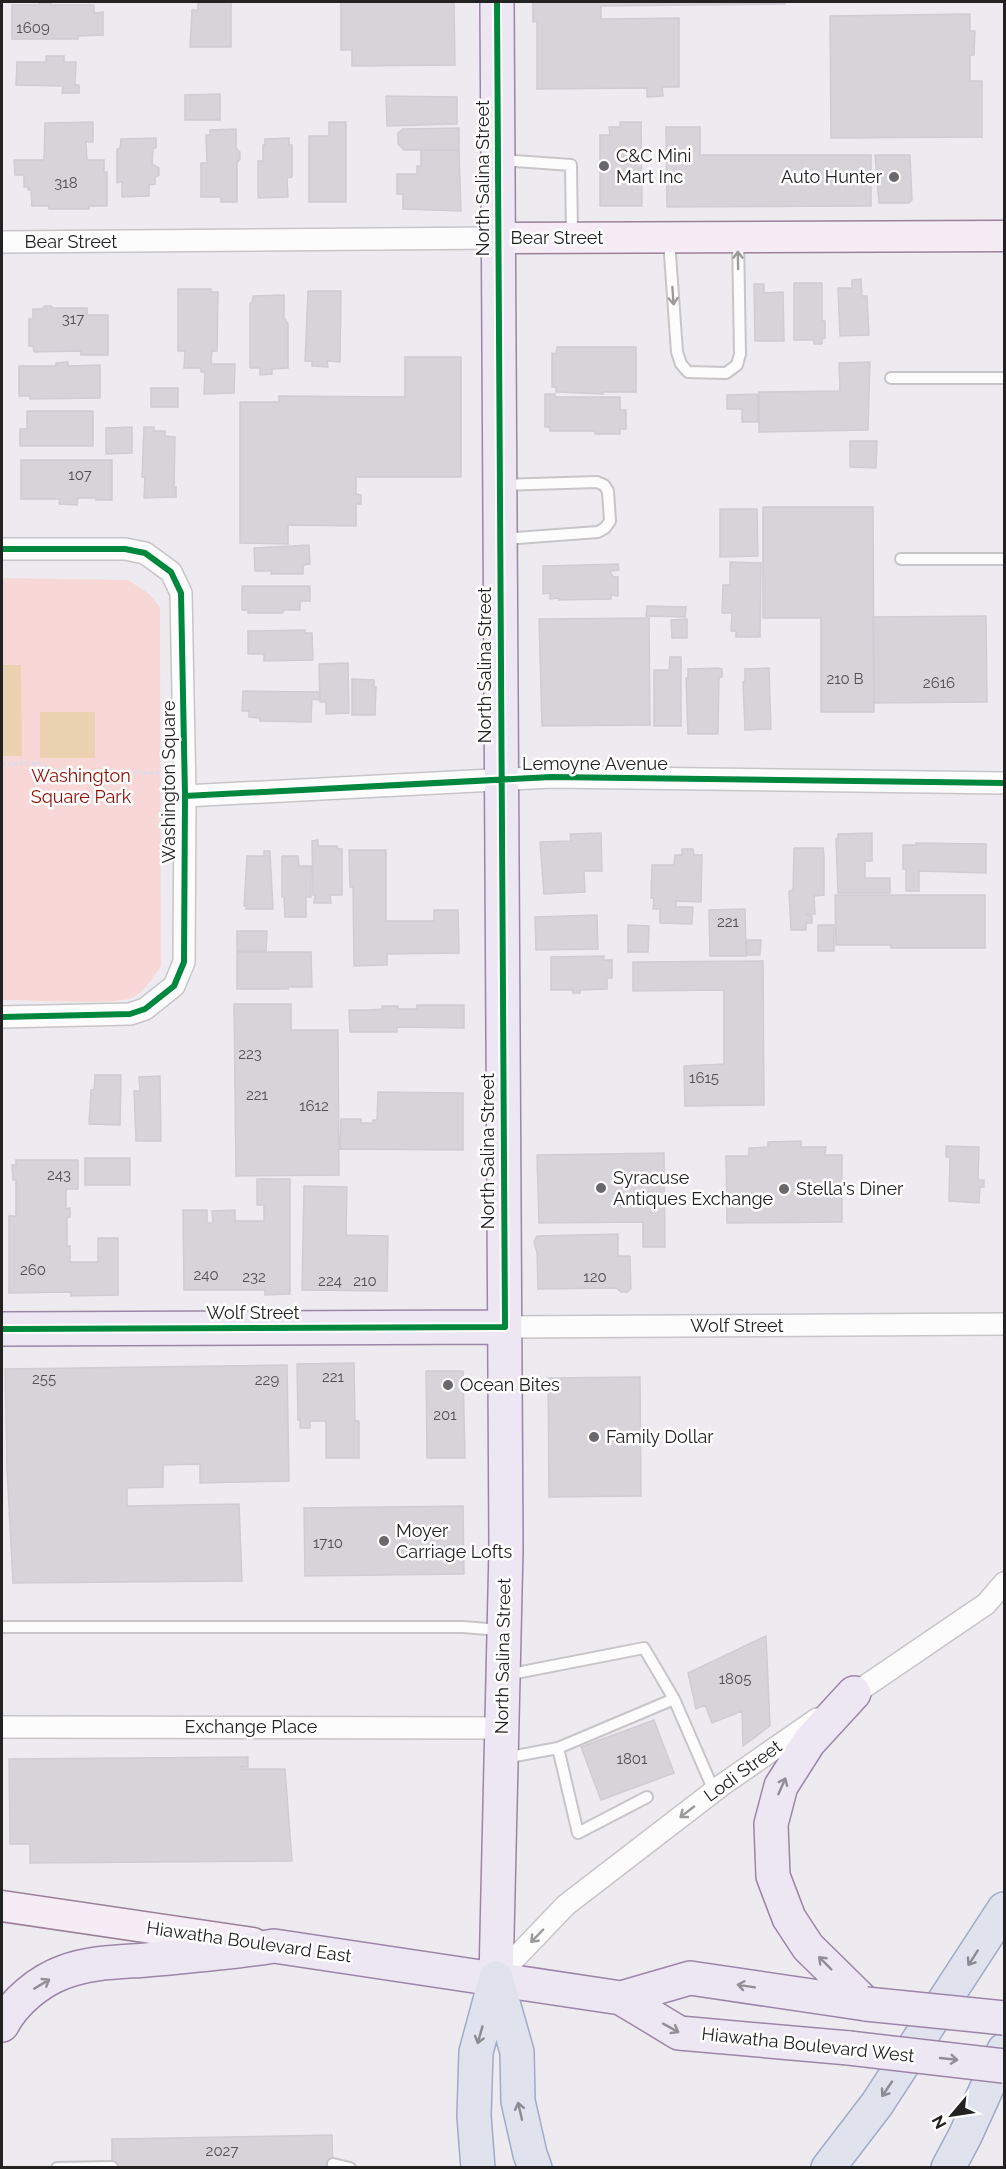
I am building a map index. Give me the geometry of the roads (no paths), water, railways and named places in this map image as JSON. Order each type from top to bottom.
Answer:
[{"type":"highway","points":[[828,2168],[877,2104],[1005,1909]]},
{"type":"highway","points":[[478,2168],[474,2116],[476,2052],[496,1978]]},
{"type":"highway","points":[[496,1978],[517,2052],[518,2101],[530,2154],[536,2168]]},
{"type":"highway","points":[[948,2168],[1005,2050]]},
{"type":"main road","name":"North Salina Street","points":[[496,1978],[506,1549],[497,2]]},
{"type":"main road","name":"Bear Street","points":[[498,238],[1005,236]]},
{"type":"main road","name":"Wolf Street","points":[[2,1329],[505,1327]]},
{"type":"main road","points":[[854,1693],[809,1742],[781,1786],[771,1824],[773,1876],[789,1918],[808,1947],[866,2004]]},
{"type":"main road","name":"Hiawatha Boulevard East","points":[[2,1906],[496,1978]]},
{"type":"main road","points":[[2,2025],[8,2014],[35,1988],[63,1972],[91,1965],[239,1952],[274,1946]]},
{"type":"main road","name":"Hiawatha Boulevard West","points":[[496,1978],[621,1998],[680,2033],[849,2048],[1005,2066]]},
{"type":"main road","name":"Hiawatha Boulevard West","points":[[621,1998],[690,1978],[866,2004],[1005,2018]]},
{"type":"street","name":"Bear Street","points":[[2,242],[498,238]]},
{"type":"street","name":"Washington Square","points":[[2,549],[125,549],[145,553],[171,572],[181,593],[186,796],[184,962],[174,986],[146,1009],[130,1014],[2,1017]]},
{"type":"street","name":"Lemoyne Avenue","points":[[186,796],[551,777],[1005,783]]},
{"type":"street","name":"Wolf Street","points":[[505,1327],[1005,1324]]},
{"type":"street","name":"Lodi Street","points":[[496,1978],[566,1905],[714,1791],[986,1604],[1005,1584]]},
{"type":"street","name":"Exchange Place","points":[[2,1727],[502,1744]]},
{"type":"lane","points":[[498,160],[571,165],[572,238]]},
{"type":"lane","points":[[668,237],[677,352],[681,364],[688,372],[726,373],[737,365],[740,354],[738,237]]},
{"type":"lane","points":[[891,378],[1005,378]]},
{"type":"lane","points":[[500,485],[597,482],[604,485],[608,491],[610,521],[598,532],[500,539]]},
{"type":"lane","points":[[901,559],[1005,560]]},
{"type":"lane","points":[[2,1628],[463,1627],[504,1630]]},
{"type":"lane","points":[[502,1676],[644,1647],[674,1699],[714,1791]]},
{"type":"lane","points":[[502,1744],[558,1748],[674,1699]]},
{"type":"lane","points":[[558,1748],[578,1833],[647,1797]]},
{"type":"lane","points":[[333,2164],[350,2168]]},
{"type":"lane","points":[[57,2168],[112,2167]]},
{"type":"place","name":"C&C Mini Mart Inc","points":[[604,166]]},
{"type":"place","name":"Auto Hunter","points":[[894,177]]},
{"type":"place","name":"Syracuse Antiques Exchange","points":[[601,1188]]},
{"type":"place","name":"Stella's Diner","points":[[784,1189]]},
{"type":"place","name":"Ocean Bites","points":[[448,1385]]},
{"type":"place","name":"Family Dollar","points":[[594,1437]]},
{"type":"place","name":"Moyer Carriage Lofts","points":[[384,1541]]},
{"type":"park label","name":"Washington Square Park","points":[[81,786]]}]
